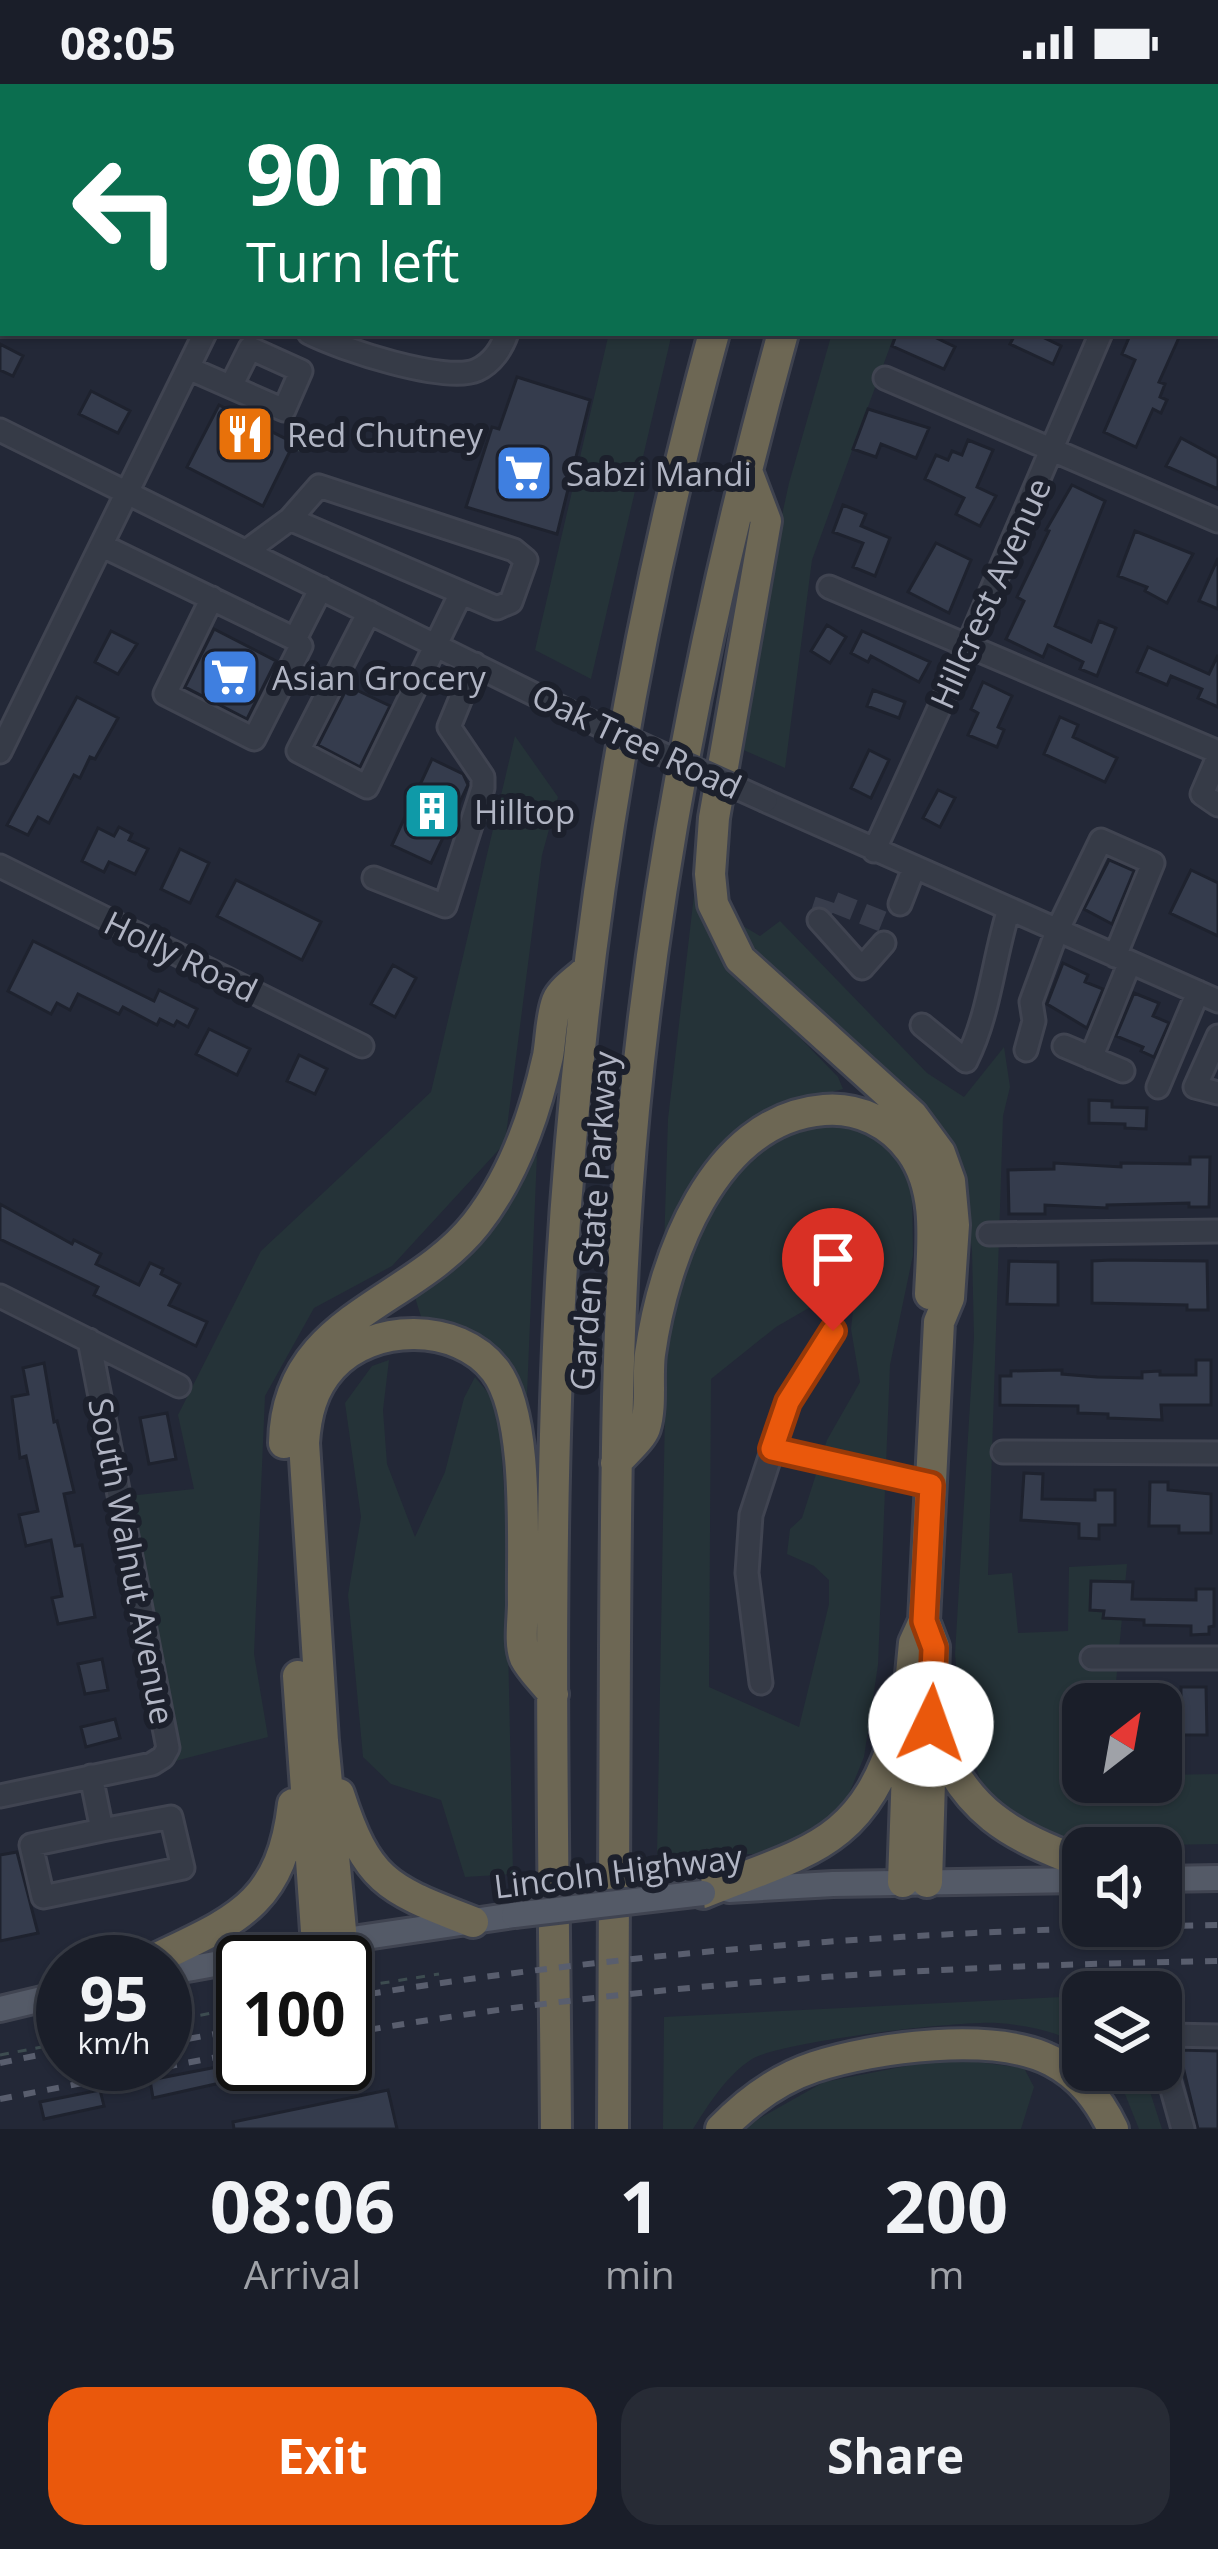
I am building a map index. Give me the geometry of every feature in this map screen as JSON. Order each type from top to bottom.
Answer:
[{"type":"highway","name":"Garden State Parkway","points":[[556,2129],[553,1694],[561,1282],[589,969],[626,713],[713,336]]},
{"type":"highway","name":"Garden State Parkway","points":[[614,2129],[616,1462],[623,1247],[650,975],[701,674],[782,336]]},
{"type":"highway","points":[[747,471],[766,520],[722,760],[710,855],[712,904],[740,959],[912,1114],[940,1153],[952,1196],[950,1298],[939,1322],[924,1621],[914,1643],[910,1685],[915,1882]]},
{"type":"highway","points":[[328,1935],[303,1776],[284,1467],[285,1419],[292,1392],[302,1369],[329,1337],[437,1261],[484,1213],[505,1180],[529,1121],[543,1076],[557,998],[589,969]]},
{"type":"highway","points":[[616,1462],[645,1429],[654,1332],[689,1221],[734,1156],[782,1122],[818,1111],[856,1112],[890,1128],[908,1146],[930,1194],[930,1298],[939,1322]]},
{"type":"highway","points":[[329,1935],[305,1424],[314,1395],[330,1369],[355,1349],[416,1334],[463,1345],[490,1364],[506,1388],[517,1438],[524,1656],[553,1694]]},
{"type":"highway","points":[[915,1882],[934,1648],[924,1621]]},
{"type":"highway","points":[[703,1893],[814,1846],[855,1818],[886,1768],[910,1685]]},
{"type":"highway","points":[[931,1724],[953,1775],[985,1813],[1024,1839],[1062,1854]]},
{"type":"highway","points":[[323,1741],[350,1825],[373,1870],[401,1892],[473,1922]]},
{"type":"highway","points":[[192,1940],[233,1919],[264,1892],[283,1858],[303,1776]]},
{"type":"highway","points":[[722,2129],[772,2086],[812,2067],[890,2051],[981,2045],[1022,2050],[1056,2062],[1086,2086],[1113,2129]]},
{"type":"main road","points":[[1182,1880],[1218,1879]]},
{"type":"main road","name":"Lincoln Highway","points":[[372,1937],[703,1893],[1062,1880]]},
{"type":"main road","points":[[0,2008],[36,2000]]},
{"type":"street","points":[[0,752],[204,336]]},
{"type":"street","points":[[188,368],[284,410],[314,336]]},
{"type":"street","points":[[317,336],[397,364],[462,374],[488,363],[506,336]]},
{"type":"street","name":"Hillcrest Avenue","points":[[874,850],[968,645],[1100,336]]},
{"type":"street","points":[[231,386],[250,348],[301,371]]},
{"type":"street","points":[[885,378],[1218,521]]},
{"type":"street","name":"Oak Tree Road","points":[[0,430],[574,714],[1208,996]]},
{"type":"street","points":[[248,550],[290,519],[319,487],[514,550],[526,560],[516,593],[497,608],[290,519]]},
{"type":"street","points":[[103,545],[212,598],[295,639],[301,646],[254,739],[165,694],[212,598]]},
{"type":"street","points":[[829,587],[1218,754],[1202,794],[1218,805]]},
{"type":"street","points":[[295,639],[321,588]]},
{"type":"street","points":[[369,612],[298,751],[367,787],[460,595]]},
{"type":"street","points":[[374,878],[445,906],[483,788],[483,777],[448,727],[475,664]]},
{"type":"street","points":[[1026,1050],[1034,1022],[1031,1002],[1058,931],[1102,840],[1153,863],[1090,1058]]},
{"type":"street","name":"Holly Road","points":[[0,866],[362,1046]]},
{"type":"street","points":[[900,904],[914,868]]},
{"type":"street","points":[[922,1024],[966,1060],[978,1036],[1009,910]]},
{"type":"street","points":[[819,920],[862,968],[884,943]]},
{"type":"street","points":[[1158,1088],[1208,996]]},
{"type":"street","points":[[1218,1036],[1195,1087],[1218,1093]]},
{"type":"street","points":[[1064,1046],[1124,1071]]},
{"type":"street","points":[[988,1234],[1218,1232]]},
{"type":"street","points":[[0,1296],[179,1386]]},
{"type":"street","points":[[761,1683],[747,1573],[751,1515],[788,1402],[833,1331]]},
{"type":"street","name":"South Walnut Avenue","points":[[0,1796],[152,1764],[168,1748],[89,1340]]},
{"type":"street","points":[[772,1449],[931,1485]]},
{"type":"street","points":[[1004,1452],[1218,1454]]},
{"type":"street","points":[[1092,1658],[1218,1658]]},
{"type":"street","points":[[91,1776],[102,1831]]},
{"type":"street","points":[[171,1816],[182,1868],[43,1898],[32,1845],[102,1831],[171,1816]]},
{"type":"street","points":[[1182,2036],[1218,2036]]},
{"type":"street","points":[[1173,2091],[1183,2129]]},
{"type":"path","points":[[284,410],[300,451]]},
{"type":"path","points":[[372,1985],[440,1974]]},
{"type":"path","points":[[0,2055],[36,2048]]},
{"type":"shaded area","points":[[608,336],[671,336],[591,679],[535,650]]},
{"type":"shaded area","points":[[831,336],[894,336],[812,560],[785,768],[732,745],[789,483]]},
{"type":"shaded area","points":[[515,736],[558,797],[542,855],[505,1143],[392,1266],[314,1308],[265,1396],[254,1654],[268,1737],[160,1765],[119,1497],[194,1489],[178,1415],[261,1251],[431,1092]]},
{"type":"shaded area","points":[[694,895],[722,957],[838,1077],[843,1089],[798,1101],[664,1247],[668,1119]]},
{"type":"shaded area","points":[[733,920],[760,936],[780,921],[927,1073],[964,1097],[1004,1047],[1010,1087],[1003,1116],[988,1575],[1012,1573],[1018,1633],[1068,1631],[1069,1567],[1127,1564],[1116,1683],[1062,1683],[1062,1803],[1182,1803],[1182,1775],[1218,1774],[1218,1844],[1182,1845],[1182,1827],[1062,1827],[1062,1841],[1042,1839],[984,1789],[962,1729],[955,1654],[974,1337],[965,1194],[764,965]]},
{"type":"shaded area","points":[[814,1124],[848,1125],[873,1136],[895,1156],[912,1184],[913,1255],[890,1365],[878,1665],[864,1757],[844,1806],[799,1853],[657,1856],[666,1352],[682,1282],[709,1215],[751,1160],[780,1139]],"holes":[[[826,1298],[854,1301],[851,1329],[860,1382],[827,1440],[802,1518],[790,1529],[787,1554],[814,1566],[829,1580],[829,1604],[799,1727],[709,1687],[711,1379],[776,1327]]]},
{"type":"shaded area","points":[[537,1154],[527,1395],[520,1395],[423,1323],[413,1291],[529,1155]]},
{"type":"shaded area","points":[[389,1360],[383,1410],[387,1464],[415,1537],[445,1472],[464,1398],[475,1377],[498,1405],[505,1504],[513,1874],[465,1877],[441,1800],[391,1784],[363,1757],[348,1595],[361,1517],[345,1403],[372,1366]]},
{"type":"shaded area","points":[[1062,1997],[1062,2037],[1020,2025],[976,2023],[798,2045],[743,2066],[693,2129],[663,2129],[664,2017]]},
{"type":"shaded area","points":[[947,2058],[1024,2068],[1034,2087],[1021,2129],[741,2129],[824,2082]]},
{"type":"shaded area","points":[[1124,2091],[1150,2091],[1162,2129],[1139,2129]]},
{"type":"building","points":[[896,336],[932,336],[955,347],[944,369],[892,346]]},
{"type":"building","points":[[1014,336],[1040,336],[1061,346],[1053,364],[1010,344]]},
{"type":"building","points":[[1130,336],[1180,336],[1159,382],[1165,384],[1160,397],[1167,400],[1161,413],[1153,409],[1136,447],[1104,432],[1135,360],[1122,354]]},
{"type":"building","points":[[0,344],[23,356],[13,376],[0,370]]},
{"type":"building","name":"Sabzi Mandi","points":[[517,377],[590,400],[557,534],[466,507],[492,427],[499,429]]},
{"type":"building","points":[[91,391],[130,411],[118,433],[79,414]]},
{"type":"building","points":[[219,405],[294,443],[263,506],[187,467]]},
{"type":"building","points":[[868,409],[929,428],[916,458],[881,444],[876,457],[853,449]]},
{"type":"building","points":[[1181,438],[1218,458],[1218,489],[1166,466]]},
{"type":"building","points":[[968,440],[993,450],[977,487],[996,496],[980,526],[956,514],[964,498],[925,479],[936,455],[948,460],[952,451],[962,455]]},
{"type":"building","points":[[1072,485],[1105,501],[1055,626],[1091,642],[1099,621],[1116,628],[1097,676],[1080,669],[1083,662],[1048,645],[1043,657],[1006,639],[1024,601],[1017,597]]},
{"type":"building","points":[[843,505],[866,514],[861,526],[890,538],[875,576],[853,567],[863,543],[833,532]]},
{"type":"building","points":[[1135,531],[1193,554],[1167,603],[1145,591],[1147,587],[1118,576]]},
{"type":"building","points":[[936,543],[971,560],[949,613],[908,592]]},
{"type":"building","points":[[1218,558],[1218,609],[1199,601]]},
{"type":"building","points":[[827,625],[846,637],[830,663],[811,651]]},
{"type":"building","name":"Asian Grocery","points":[[214,629],[276,661],[247,719],[185,687]]},
{"type":"building","points":[[111,631],[137,644],[118,674],[95,662]]},
{"type":"building","points":[[862,631],[930,662],[919,682],[871,656],[868,662],[851,653]]},
{"type":"building","points":[[1148,647],[1209,674],[1218,655],[1218,707],[1198,698],[1202,689],[1171,676],[1167,685],[1137,672]]},
{"type":"building","points":[[983,682],[1012,696],[998,727],[1004,730],[997,747],[968,735],[978,713],[971,709]]},
{"type":"building","points":[[348,686],[390,706],[360,767],[318,745]]},
{"type":"building","points":[[873,690],[905,702],[899,718],[867,706]]},
{"type":"building","points":[[77,697],[118,718],[95,759],[90,757],[80,778],[74,775],[49,823],[38,817],[28,835],[7,825]]},
{"type":"building","points":[[1060,717],[1078,725],[1073,737],[1117,758],[1105,782],[1044,754]]},
{"type":"building","points":[[869,750],[889,760],[871,798],[851,788]]},
{"type":"building","name":"Hilltop","points":[[432,759],[463,774],[468,785],[431,863],[392,845]]},
{"type":"building","points":[[938,790],[955,798],[940,827],[923,818]]},
{"type":"building","points":[[119,827],[132,834],[129,840],[148,849],[135,874],[109,862],[104,872],[82,861],[98,828],[114,836]]},
{"type":"building","points":[[180,849],[209,863],[190,903],[161,889]]},
{"type":"building","points":[[1109,860],[1134,871],[1112,924],[1084,909]]},
{"type":"building","points":[[1191,870],[1218,883],[1218,936],[1170,913]]},
{"type":"building","points":[[236,880],[321,922],[302,960],[217,916]]},
{"type":"building","points":[[33,941],[154,1001],[159,990],[197,1009],[188,1027],[160,1019],[157,1025],[123,1007],[119,1014],[78,994],[70,1010],[57,1003],[51,1014],[8,991]]},
{"type":"building","points":[[1063,963],[1088,975],[1085,982],[1103,989],[1087,1028],[1047,1004]]},
{"type":"building","points":[[393,965],[416,978],[395,1017],[371,1004]]},
{"type":"building","points":[[1134,993],[1159,1003],[1153,1016],[1169,1023],[1154,1057],[1116,1036]]},
{"type":"building","points":[[209,1029],[250,1049],[237,1075],[196,1054]]},
{"type":"building","points":[[299,1055],[327,1069],[315,1094],[287,1081]]},
{"type":"building","points":[[1089,1100],[1112,1101],[1112,1107],[1147,1108],[1146,1129],[1089,1123]]},
{"type":"building","points":[[1190,1157],[1210,1157],[1209,1207],[1189,1207],[1189,1203],[1107,1208],[1045,1205],[1045,1214],[1009,1214],[1008,1170],[1054,1169],[1054,1163],[1190,1164]]},
{"type":"building","points":[[0,1204],[72,1244],[74,1240],[101,1254],[96,1264],[139,1285],[150,1263],[163,1269],[161,1274],[180,1284],[169,1305],[207,1322],[196,1346],[94,1295],[98,1287],[0,1239]]},
{"type":"building","points":[[1009,1261],[1058,1262],[1058,1305],[1007,1304]]},
{"type":"building","points":[[1092,1261],[1207,1261],[1208,1310],[1187,1310],[1187,1305],[1092,1303]]},
{"type":"building","points":[[1196,1360],[1211,1360],[1211,1405],[1161,1405],[1162,1420],[1078,1413],[1078,1406],[1000,1405],[1000,1376],[1011,1376],[1011,1371],[1062,1370],[1062,1374],[1142,1378],[1142,1372],[1160,1371],[1160,1375],[1196,1375]]},
{"type":"building","points":[[44,1363],[54,1422],[74,1492],[64,1494],[75,1546],[82,1545],[95,1617],[58,1624],[52,1598],[62,1596],[51,1540],[26,1546],[19,1515],[38,1511],[26,1456],[20,1458],[12,1397],[28,1394],[23,1368]]},
{"type":"building","points":[[167,1413],[176,1459],[149,1464],[140,1418]]},
{"type":"building","points":[[1024,1473],[1043,1474],[1042,1499],[1095,1500],[1095,1490],[1115,1490],[1115,1525],[1099,1525],[1099,1539],[1079,1538],[1079,1524],[1021,1520]]},
{"type":"building","points":[[1150,1482],[1168,1482],[1168,1490],[1211,1494],[1211,1533],[1149,1526]]},
{"type":"building","points":[[1091,1581],[1133,1582],[1132,1599],[1196,1600],[1196,1589],[1214,1589],[1214,1626],[1209,1627],[1209,1634],[1191,1635],[1191,1626],[1103,1618],[1104,1611],[1090,1610]]},
{"type":"building","points":[[102,1659],[108,1690],[85,1694],[78,1664]]},
{"type":"building","points":[[1182,1687],[1206,1687],[1207,1735],[1182,1735]]},
{"type":"building","points":[[115,1719],[120,1738],[86,1747],[81,1727]]},
{"type":"building","points":[[17,1852],[38,1933],[0,1941],[0,1855]]},
{"type":"building","points":[[1182,2050],[1218,2051],[1218,2129],[1198,2129]]},
{"type":"building","points":[[216,2067],[216,2084],[192,2089],[192,2072]]},
{"type":"building","points":[[388,2090],[397,2129],[234,2129],[233,2122]]},
{"type":"building","points":[[100,2091],[104,2106],[44,2119],[40,2102]]},
{"type":"building","points":[[152,2091],[184,2091],[153,2098]]},
{"type":"tunnel","points":[[819,920],[826,899],[891,925]]},
{"type":"railway","points":[[372,1994],[562,1967],[780,1945],[1218,1925]]},
{"type":"railway","points":[[372,2030],[562,2002],[780,1980],[1218,1961]]},
{"type":"railway","points":[[192,2038],[216,2034]]},
{"type":"railway","points":[[0,2063],[36,2056]]},
{"type":"railway","points":[[0,2099],[216,2057]]},
{"type":"place","name":"Red Chutney","points":[[245,434]]},
{"type":"place","name":"Sabzi Mandi","points":[[524,473]]},
{"type":"place","name":"Asian Grocery","points":[[230,677]]},
{"type":"place","name":"Hilltop","points":[[432,811]]},
{"type":"route","points":[[833,1331],[788,1402],[772,1449],[931,1485],[924,1621],[934,1648],[931,1724]]}]
